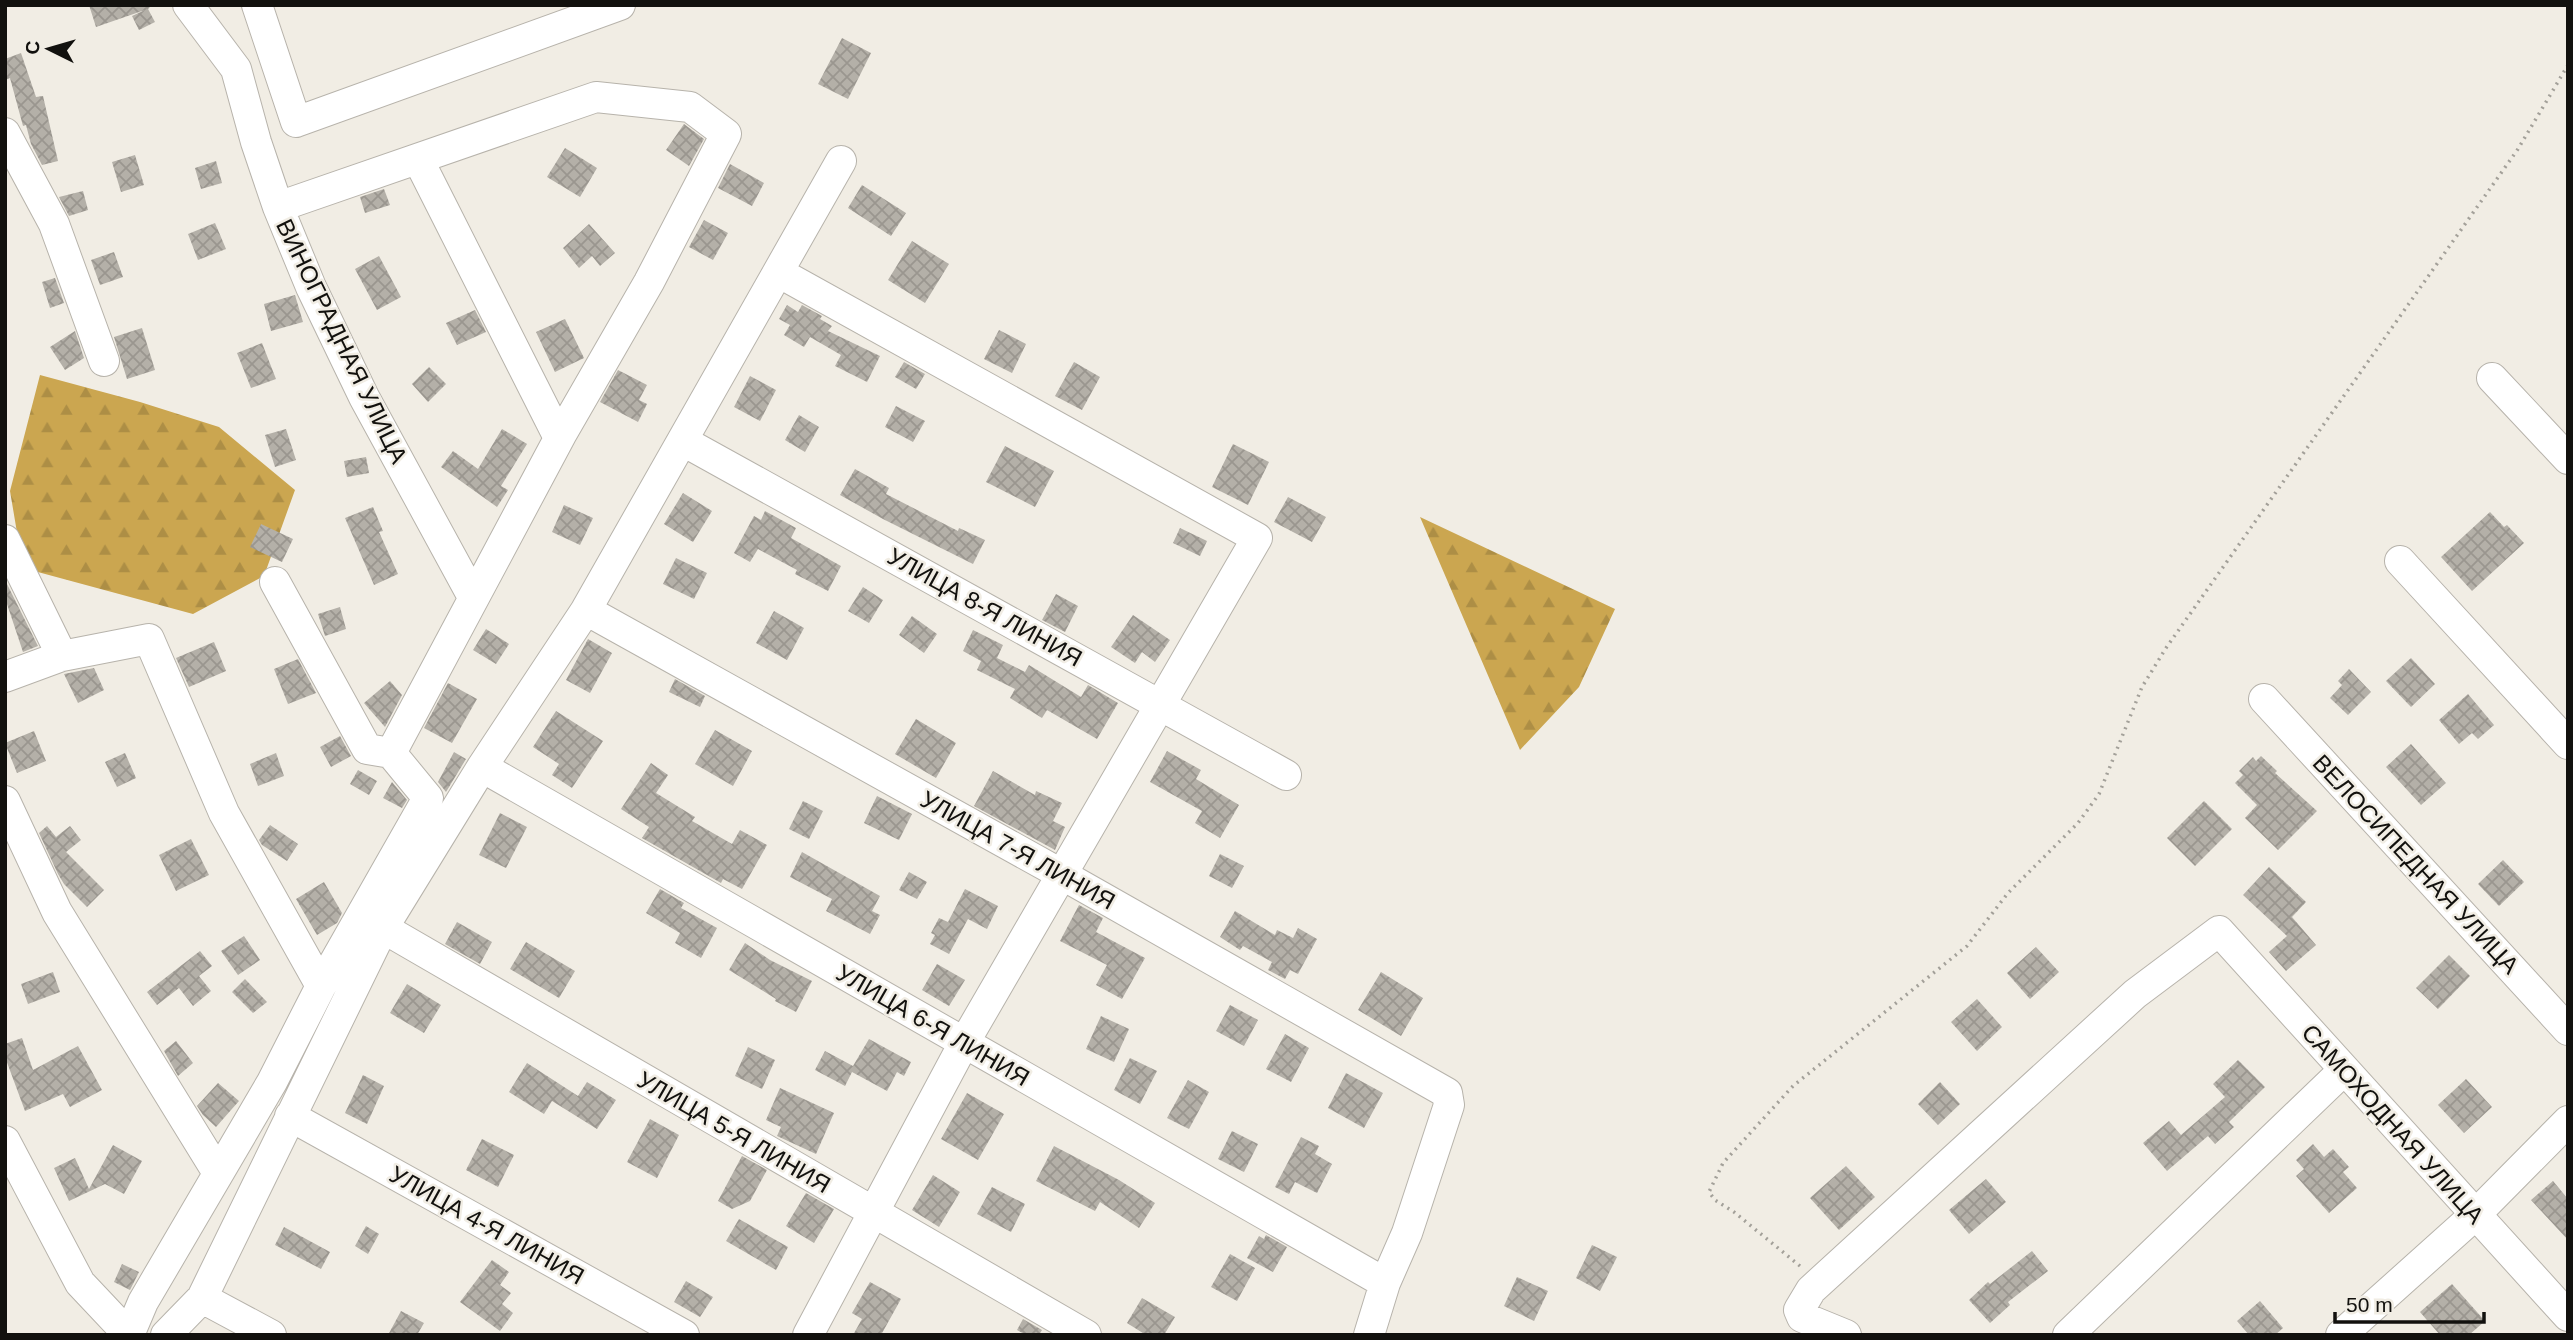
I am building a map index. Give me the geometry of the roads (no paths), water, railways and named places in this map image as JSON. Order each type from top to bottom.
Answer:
[{"type":"street","name":"ВИНОГРАДНАЯ УЛИЦА","points":[[188,5],[236,69],[256,142],[278,207],[311,287],[364,397],[473,597]]},
{"type":"street","points":[[257,5],[296,121],[620,5]]},
{"type":"street","points":[[278,207],[596,97],[690,107],[726,134],[649,282],[559,439],[391,753]]},
{"type":"street","points":[[5,133],[54,224],[104,361]]},
{"type":"street","points":[[418,159],[559,439]]},
{"type":"street","points":[[166,1335],[202,1298],[383,928],[482,767],[586,610],[841,161]]},
{"type":"street","points":[[778,272],[1257,538],[964,1043],[808,1335]]},
{"type":"street","points":[[2492,378],[2568,459]]},
{"type":"street","name":"УЛИЦА 8-Я ЛИНИЯ","points":[[683,441],[1286,775]]},
{"type":"street","points":[[5,540],[62,656]]},
{"type":"street","points":[[2400,561],[2568,744]]},
{"type":"street","points":[[5,1141],[80,1283],[129,1335],[143,1302],[272,1082],[321,986],[428,797],[391,753],[367,749],[275,582]]},
{"type":"street","name":"УЛИЦА 7-Я ЛИНИЯ","points":[[586,610],[1061,874],[1447,1093],[1449,1105],[1445,1118],[1407,1233],[1385,1283]]},
{"type":"street","points":[[5,677],[62,656],[149,639],[224,813],[321,986]]},
{"type":"street","name":"ВЕЛОСИПЕДНАЯ УЛИЦА","points":[[2264,699],[2568,1030]]},
{"type":"street","name":"УЛИЦА 6-Я ЛИНИЯ","points":[[482,767],[1385,1283]]},
{"type":"street","points":[[5,801],[57,912],[218,1173]]},
{"type":"street","name":"УЛИЦА 5-Я ЛИНИЯ","points":[[383,928],[1086,1335]]},
{"type":"street","name":"САМОХОДНАЯ УЛИЦА","points":[[1846,1335],[1802,1317],[1805,1300],[2135,994],[2219,931],[2568,1316]]},
{"type":"street","points":[[2068,1335],[2344,1070]]},
{"type":"street","name":"УЛИЦА 4-Я ЛИНИЯ","points":[[290,1115],[684,1335]]},
{"type":"street","points":[[2341,1335],[2475,1214],[2568,1121]]},
{"type":"street","points":[[1369,1335],[1385,1283]]},
{"type":"street","points":[[202,1298],[271,1335]]}]
